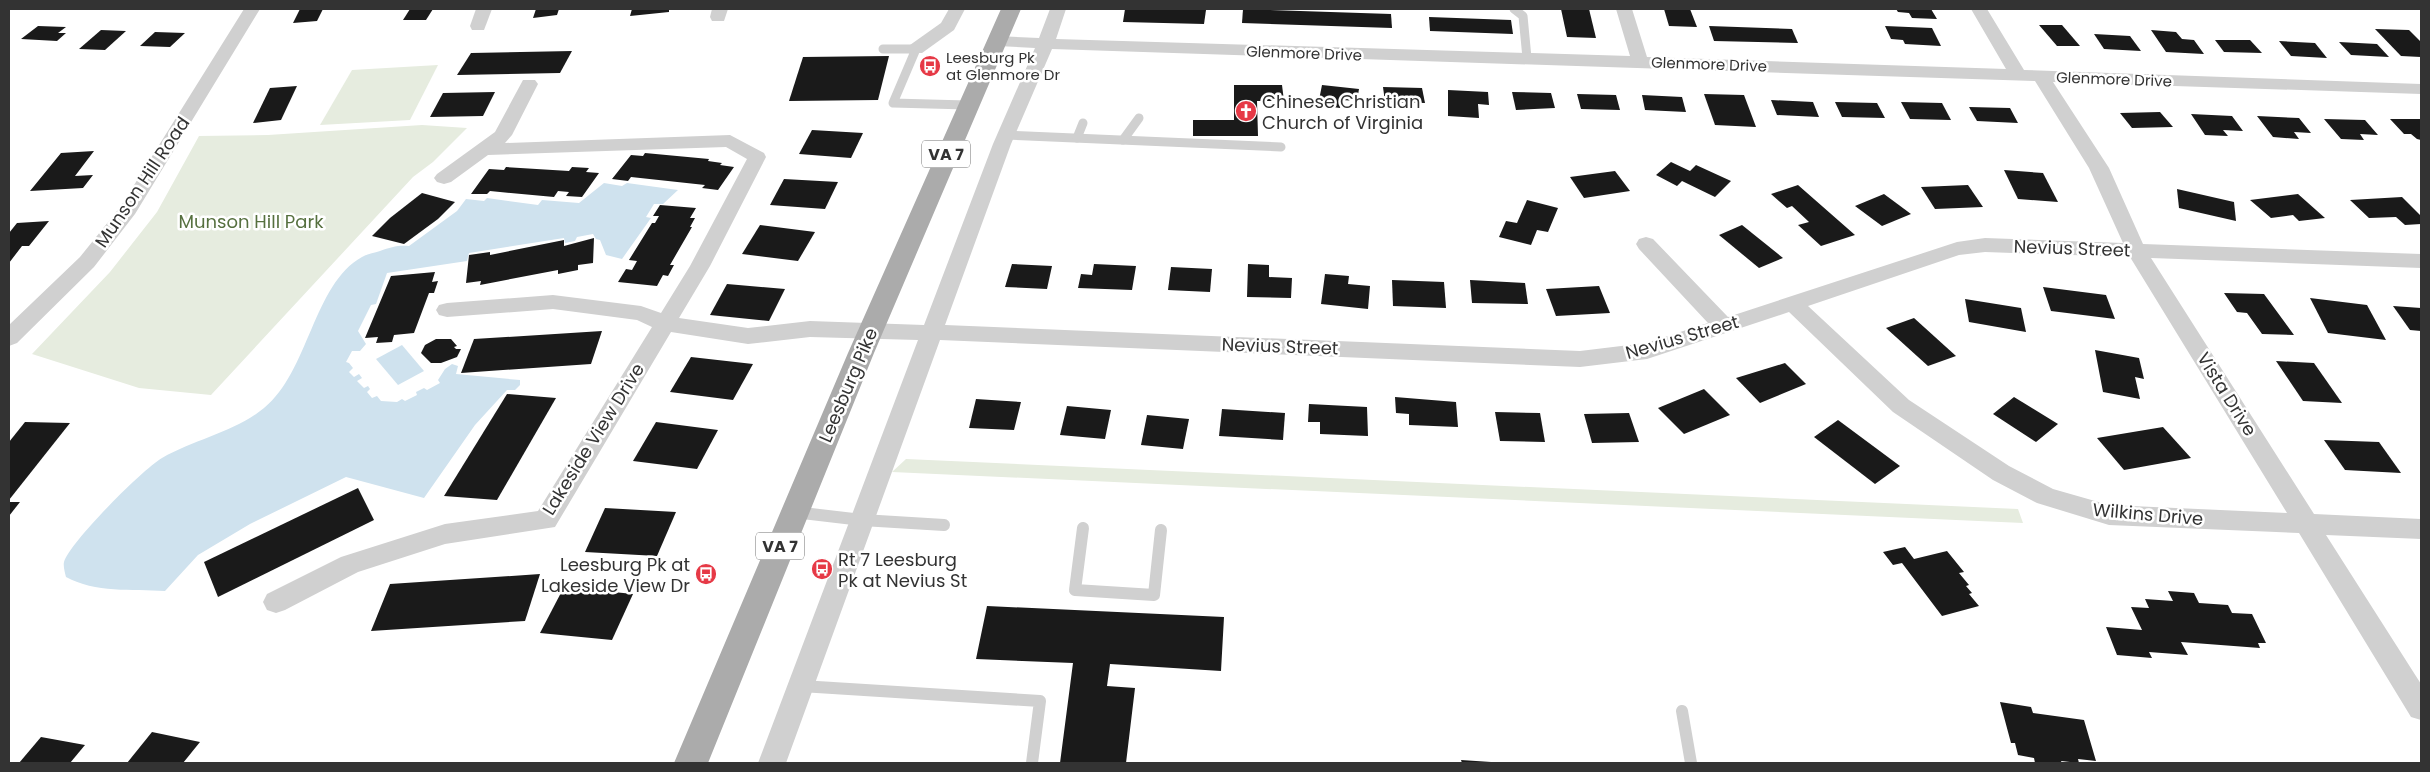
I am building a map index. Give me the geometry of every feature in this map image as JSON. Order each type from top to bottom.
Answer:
[{"type":"main road","name":"Leesburg Pike","points":[[691,763],[871,330],[1010,9]]},
{"type":"street","name":"Munson Hill Road","points":[[9,338],[87,262],[128,210],[252,9]]},
{"type":"street","points":[[478,26],[484,9]]},
{"type":"street","points":[[916,49],[948,26],[957,9]]},
{"type":"street","points":[[772,763],[1006,135],[1046,44],[1058,9]]},
{"type":"street","points":[[1624,9],[1640,62]]},
{"type":"street","name":"Vista Drive","points":[[1978,9],[2099,168],[2136,250],[2421,708]]},
{"type":"street","name":"Glenmore Drive","points":[[997,41],[1118,48],[1527,58],[2421,89]]},
{"type":"street","points":[[444,178],[504,135],[529,84]]},
{"type":"street","name":"Lakeside View Drive","points":[[276,602],[350,564],[445,534],[546,520],[700,266],[757,157],[730,141],[486,149]]},
{"type":"street","points":[[1646,244],[1724,326]]},
{"type":"street","name":"Nevius Street","points":[[871,330],[1580,359],[1647,351],[1958,249],[2004,245],[2421,260]]},
{"type":"street","points":[[447,310],[553,302],[641,313],[664,323],[748,336],[810,329],[871,330]]},
{"type":"street","name":"Wilkins Drive","points":[[1793,304],[1901,406],[2001,473],[2046,496],[2109,515],[2421,529]]},
{"type":"lane","points":[[1514,9],[1523,16],[1527,58]]},
{"type":"lane","points":[[883,49],[916,49],[893,103],[967,105]]},
{"type":"lane","points":[[1117,143],[1139,118]]},
{"type":"lane","points":[[1077,138],[1083,123]]},
{"type":"lane","points":[[1006,135],[1055,141],[1077,138],[1117,143],[1281,147]]},
{"type":"lane","points":[[794,512],[862,520],[944,525]]},
{"type":"lane","points":[[1083,528],[1075,590],[1154,595],[1161,530]]},
{"type":"lane","points":[[801,686],[1040,702],[1032,763]]},
{"type":"lane","points":[[1682,710],[1691,763]]},
{"type":"green space","points":[[438,65],[410,120],[320,125],[352,70]]},
{"type":"green space","name":"Munson Hill Park","points":[[422,125],[467,128],[433,162],[413,177],[211,395],[139,388],[32,354],[110,272],[157,212],[199,136],[268,135]]},
{"type":"green space","points":[[906,459],[2018,509],[2023,523],[892,472]]},
{"type":"water","points":[[604,183],[622,186],[627,183],[678,190],[663,204],[654,204],[646,217],[651,218],[622,259],[606,255],[600,240],[596,239],[593,234],[577,237],[575,241],[565,243],[564,238],[469,253],[467,261],[387,273],[376,304],[371,305],[358,331],[366,344],[360,351],[352,351],[346,362],[353,368],[349,372],[354,377],[359,374],[362,378],[357,381],[364,388],[368,386],[370,389],[367,392],[372,398],[377,396],[381,401],[397,402],[402,399],[405,401],[417,395],[416,392],[424,388],[427,390],[440,383],[438,380],[445,369],[452,364],[458,366],[456,374],[520,380],[520,385],[515,390],[507,390],[475,425],[424,498],[346,477],[250,524],[198,555],[165,591],[101,588],[89,586],[66,577],[64,562],[69,552],[93,523],[140,476],[162,458],[175,451],[228,429],[253,416],[264,408],[279,392],[302,352],[321,307],[332,287],[346,270],[362,257],[391,247],[409,246],[457,211],[466,199],[484,201],[487,198],[538,205],[542,200],[579,203]]},
{"type":"water","points":[[402,345],[424,371],[398,385],[376,359]]},
{"type":"building","points":[[300,9],[323,9],[317,21],[293,23]]},
{"type":"building","points":[[410,9],[433,9],[426,20],[403,20]]},
{"type":"building","points":[[536,9],[559,9],[557,15],[533,18]]},
{"type":"building","points":[[632,9],[669,9],[669,12],[630,16]]},
{"type":"building","points":[[1125,9],[1206,10],[1204,24],[1123,22]]},
{"type":"building","points":[[1243,9],[1391,14],[1392,28],[1242,23]]},
{"type":"building","points":[[1561,9],[1589,9],[1596,38],[1567,37]]},
{"type":"building","points":[[1664,9],[1690,9],[1697,27],[1669,26]]},
{"type":"building","points":[[1896,9],[1931,9],[1937,19],[1912,18],[1909,13],[1898,12]]},
{"type":"building","points":[[1429,17],[1511,20],[1513,34],[1430,31]]},
{"type":"building","points":[[2039,25],[2062,25],[2080,46],[2057,46]]},
{"type":"building","points":[[38,26],[66,27],[58,33],[66,33],[57,41],[21,39]]},
{"type":"building","points":[[1709,26],[1792,29],[1798,43],[1714,41]]},
{"type":"building","points":[[1885,26],[1932,28],[1941,46],[1905,44],[1903,40],[1891,39]]},
{"type":"building","points":[[2375,29],[2409,30],[2421,42],[2421,57],[2401,56]]},
{"type":"building","points":[[101,30],[126,31],[105,50],[79,49]]},
{"type":"building","points":[[2151,30],[2176,32],[2182,39],[2194,40],[2204,54],[2166,52]]},
{"type":"building","points":[[155,32],[185,33],[170,47],[140,46]]},
{"type":"building","points":[[2094,34],[2130,36],[2141,51],[2104,49]]},
{"type":"building","points":[[2215,40],[2250,40],[2262,53],[2224,52]]},
{"type":"building","points":[[2279,41],[2315,43],[2327,58],[2291,56]]},
{"type":"building","points":[[2339,42],[2377,44],[2389,57],[2351,55]]},
{"type":"building","points":[[572,51],[560,73],[457,75],[471,53]]},
{"type":"building","points":[[889,56],[878,100],[789,101],[803,57]]},
{"type":"building","name":"Chinese Christian Church of Virginia","points":[[1234,85],[1282,85],[1284,101],[1257,101],[1258,136],[1193,136],[1193,120],[1234,120]]},
{"type":"building","points":[[1322,85],[1359,89],[1357,101],[1342,100],[1340,108],[1318,105]]},
{"type":"building","points":[[297,86],[281,120],[253,123],[270,88]]},
{"type":"building","points":[[1383,87],[1422,88],[1425,103],[1385,102]]},
{"type":"building","points":[[1448,90],[1488,92],[1489,105],[1478,104],[1479,118],[1448,116]]},
{"type":"building","points":[[495,92],[483,116],[430,117],[443,93]]},
{"type":"building","points":[[1512,92],[1551,93],[1555,108],[1516,110]]},
{"type":"building","points":[[1577,94],[1616,95],[1620,110],[1581,109]]},
{"type":"building","points":[[1704,94],[1744,95],[1756,127],[1715,125]]},
{"type":"building","points":[[1642,95],[1682,97],[1686,112],[1645,110]]},
{"type":"building","points":[[1771,100],[1813,102],[1819,117],[1777,115]]},
{"type":"building","points":[[1835,102],[1877,103],[1885,118],[1842,117]]},
{"type":"building","points":[[1901,102],[1942,103],[1951,120],[1910,119]]},
{"type":"building","points":[[1969,107],[2010,108],[2018,123],[1977,121]]},
{"type":"building","points":[[2160,112],[2173,127],[2132,128],[2120,113]]},
{"type":"building","points":[[2191,114],[2232,116],[2243,131],[2223,130],[2228,136],[2205,135]]},
{"type":"building","points":[[2257,116],[2299,118],[2311,133],[2294,132],[2299,139],[2273,137]]},
{"type":"building","points":[[2324,119],[2365,120],[2378,135],[2360,134],[2364,140],[2341,139]]},
{"type":"building","points":[[2390,119],[2421,119],[2421,140],[2411,134],[2404,134]]},
{"type":"building","points":[[812,130],[863,133],[851,158],[799,154]]},
{"type":"building","points":[[94,151],[75,176],[93,175],[83,188],[30,191],[61,153]]},
{"type":"building","points":[[645,153],[709,159],[708,161],[722,163],[720,165],[734,167],[718,190],[702,188],[705,185],[631,177],[628,181],[612,179],[631,155],[643,156]]},
{"type":"building","points":[[1671,162],[1690,171],[1696,165],[1731,181],[1715,197],[1682,181],[1677,186],[1656,175]]},
{"type":"building","points":[[506,167],[569,171],[572,167],[589,168],[586,172],[599,173],[582,197],[566,196],[569,192],[558,191],[554,197],[490,191],[487,194],[471,194],[489,169],[504,170]]},
{"type":"building","points":[[2004,170],[2043,173],[2058,202],[2018,199]]},
{"type":"building","points":[[1615,171],[1630,191],[1584,198],[1570,177]]},
{"type":"building","points":[[784,179],[838,182],[825,209],[770,205]]},
{"type":"building","points":[[1798,185],[1855,235],[1821,246],[1798,225],[1809,222],[1792,206],[1787,208],[1771,194]]},
{"type":"building","points":[[1968,185],[1983,207],[1935,209],[1921,187]]},
{"type":"building","points":[[2177,189],[2234,202],[2236,221],[2179,208]]},
{"type":"building","points":[[422,193],[455,202],[438,219],[404,244],[372,236],[390,218]]},
{"type":"building","points":[[1884,194],[1911,214],[1882,226],[1855,206]]},
{"type":"building","points":[[2298,194],[2325,218],[2299,221],[2293,215],[2271,218],[2250,200]]},
{"type":"building","points":[[2402,197],[2421,216],[2421,224],[2405,225],[2396,217],[2369,218],[2350,200]]},
{"type":"building","points":[[1527,200],[1558,208],[1548,232],[1537,230],[1531,245],[1499,237],[1506,221],[1517,223]]},
{"type":"building","points":[[660,205],[696,208],[690,218],[695,218],[690,227],[692,227],[670,265],[674,265],[668,276],[663,275],[657,286],[618,282],[626,269],[632,270],[637,261],[629,260],[652,223],[655,223],[659,216],[653,216]]},
{"type":"building","points":[[49,221],[29,246],[22,246],[9,263],[9,233],[17,223]]},
{"type":"building","points":[[760,225],[815,232],[798,261],[742,254]]},
{"type":"building","points":[[1742,225],[1783,258],[1759,268],[1719,235]]},
{"type":"building","points":[[594,238],[593,263],[578,265],[578,270],[558,274],[558,270],[480,285],[481,281],[466,283],[469,255],[490,252],[490,255],[564,240],[564,246]]},
{"type":"building","points":[[1012,264],[1052,266],[1047,289],[1005,287]]},
{"type":"building","points":[[1094,264],[1136,266],[1132,290],[1078,288],[1081,274],[1092,275]]},
{"type":"building","points":[[1248,264],[1269,265],[1269,277],[1292,278],[1291,298],[1247,297]]},
{"type":"building","points":[[1171,267],[1212,269],[1210,292],[1168,290]]},
{"type":"building","points":[[435,272],[432,282],[438,281],[434,293],[429,293],[414,333],[394,335],[392,342],[376,343],[378,337],[365,338],[391,276]]},
{"type":"building","points":[[1325,274],[1349,276],[1348,284],[1370,286],[1368,309],[1321,304]]},
{"type":"building","points":[[1392,280],[1444,282],[1446,308],[1393,306]]},
{"type":"building","points":[[1470,280],[1525,283],[1528,304],[1472,303]]},
{"type":"building","points":[[727,284],[785,289],[769,321],[710,315]]},
{"type":"building","points":[[1599,286],[1610,313],[1556,316],[1546,289]]},
{"type":"building","points":[[2043,287],[2106,295],[2115,319],[2051,311]]},
{"type":"building","points":[[2224,293],[2264,294],[2294,335],[2262,334],[2247,313],[2237,312]]},
{"type":"building","points":[[2310,298],[2367,305],[2386,340],[2328,333]]},
{"type":"building","points":[[1965,299],[2021,308],[2026,332],[1969,322]]},
{"type":"building","points":[[2393,306],[2421,308],[2421,331],[2410,330]]},
{"type":"building","points":[[1914,318],[1956,356],[1928,366],[1886,328]]},
{"type":"building","points":[[602,331],[591,364],[461,373],[474,339]]},
{"type":"building","points":[[436,339],[451,339],[457,346],[454,347],[456,349],[461,349],[457,357],[441,363],[431,363],[421,353],[425,345]]},
{"type":"building","points":[[2095,350],[2139,358],[2144,379],[2135,377],[2140,399],[2103,392]]},
{"type":"building","points":[[691,357],[753,364],[733,400],[670,392]]},
{"type":"building","points":[[2276,361],[2314,363],[2342,403],[2303,401]]},
{"type":"building","points":[[1785,363],[1806,384],[1760,403],[1736,378]]},
{"type":"building","points":[[1704,389],[1730,415],[1684,434],[1658,408]]},
{"type":"building","points":[[507,394],[556,398],[497,500],[444,496]]},
{"type":"building","points":[[1395,397],[1456,402],[1458,427],[1409,425],[1409,414],[1396,413]]},
{"type":"building","points":[[2014,397],[2058,424],[2036,442],[1993,414]]},
{"type":"building","points":[[976,399],[1021,402],[1014,430],[969,428]]},
{"type":"building","points":[[1309,404],[1367,407],[1368,436],[1320,434],[1320,422],[1308,422]]},
{"type":"building","points":[[1067,406],[1111,410],[1105,439],[1060,435]]},
{"type":"building","points":[[1222,409],[1285,413],[1283,440],[1219,436]]},
{"type":"building","points":[[1495,412],[1540,413],[1545,442],[1500,441]]},
{"type":"building","points":[[1629,413],[1639,442],[1592,443],[1584,414]]},
{"type":"building","points":[[1147,415],[1189,419],[1183,449],[1141,445]]},
{"type":"building","points":[[1838,420],[1900,466],[1875,484],[1814,437]]},
{"type":"building","points":[[25,422],[70,423],[9,500],[9,442]]},
{"type":"building","points":[[656,422],[718,430],[697,469],[633,461]]},
{"type":"building","points":[[2163,427],[2191,458],[2124,470],[2097,438]]},
{"type":"building","points":[[2324,440],[2379,442],[2401,473],[2345,470]]},
{"type":"building","points":[[358,488],[374,520],[218,597],[204,562]]},
{"type":"building","points":[[9,502],[20,502],[9,516]]},
{"type":"building","points":[[605,508],[676,512],[657,556],[585,552]]},
{"type":"building","points":[[1905,547],[1914,559],[1947,551],[1964,572],[1959,573],[1969,585],[1966,586],[1972,593],[1969,594],[1979,606],[1942,616],[1902,563],[1893,565],[1883,552]]},
{"type":"building","points":[[540,574],[525,621],[371,631],[390,584]]},
{"type":"building","points":[[564,587],[633,594],[612,640],[540,633]]},
{"type":"building","points":[[2168,591],[2194,593],[2199,603],[2228,605],[2232,613],[2252,614],[2266,643],[2258,643],[2260,648],[2181,642],[2188,655],[2149,652],[2152,658],[2117,655],[2106,627],[2142,630],[2131,607],[2149,608],[2145,599],[2173,601]]},
{"type":"building","points":[[987,606],[1224,617],[1221,671],[1110,664],[1107,686],[1135,688],[1126,763],[1060,763],[1073,663],[976,659]]},
{"type":"building","points":[[2000,702],[2031,707],[2033,713],[2084,720],[2096,761],[2078,759],[2079,763],[2061,761],[2062,763],[2035,763],[2034,758],[2018,755],[2015,743],[2011,743]]},
{"type":"building","points":[[152,732],[200,742],[183,763],[127,763]]},
{"type":"building","points":[[41,737],[85,745],[70,763],[19,763]]},
{"type":"building","points":[[1461,760],[1491,762],[1491,763],[1462,763]]},
{"type":"place","name":"Leesburg Pk at Glenmore Dr","points":[[930,66]]},
{"type":"place","name":"Chinese Christian Church of Virginia","points":[[1246,111]]},
{"type":"place","name":"Rt 7 Leesburg Pk at Nevius St","points":[[822,569]]},
{"type":"place","name":"Leesburg Pk at Lakeside View Dr","points":[[706,574]]}]
